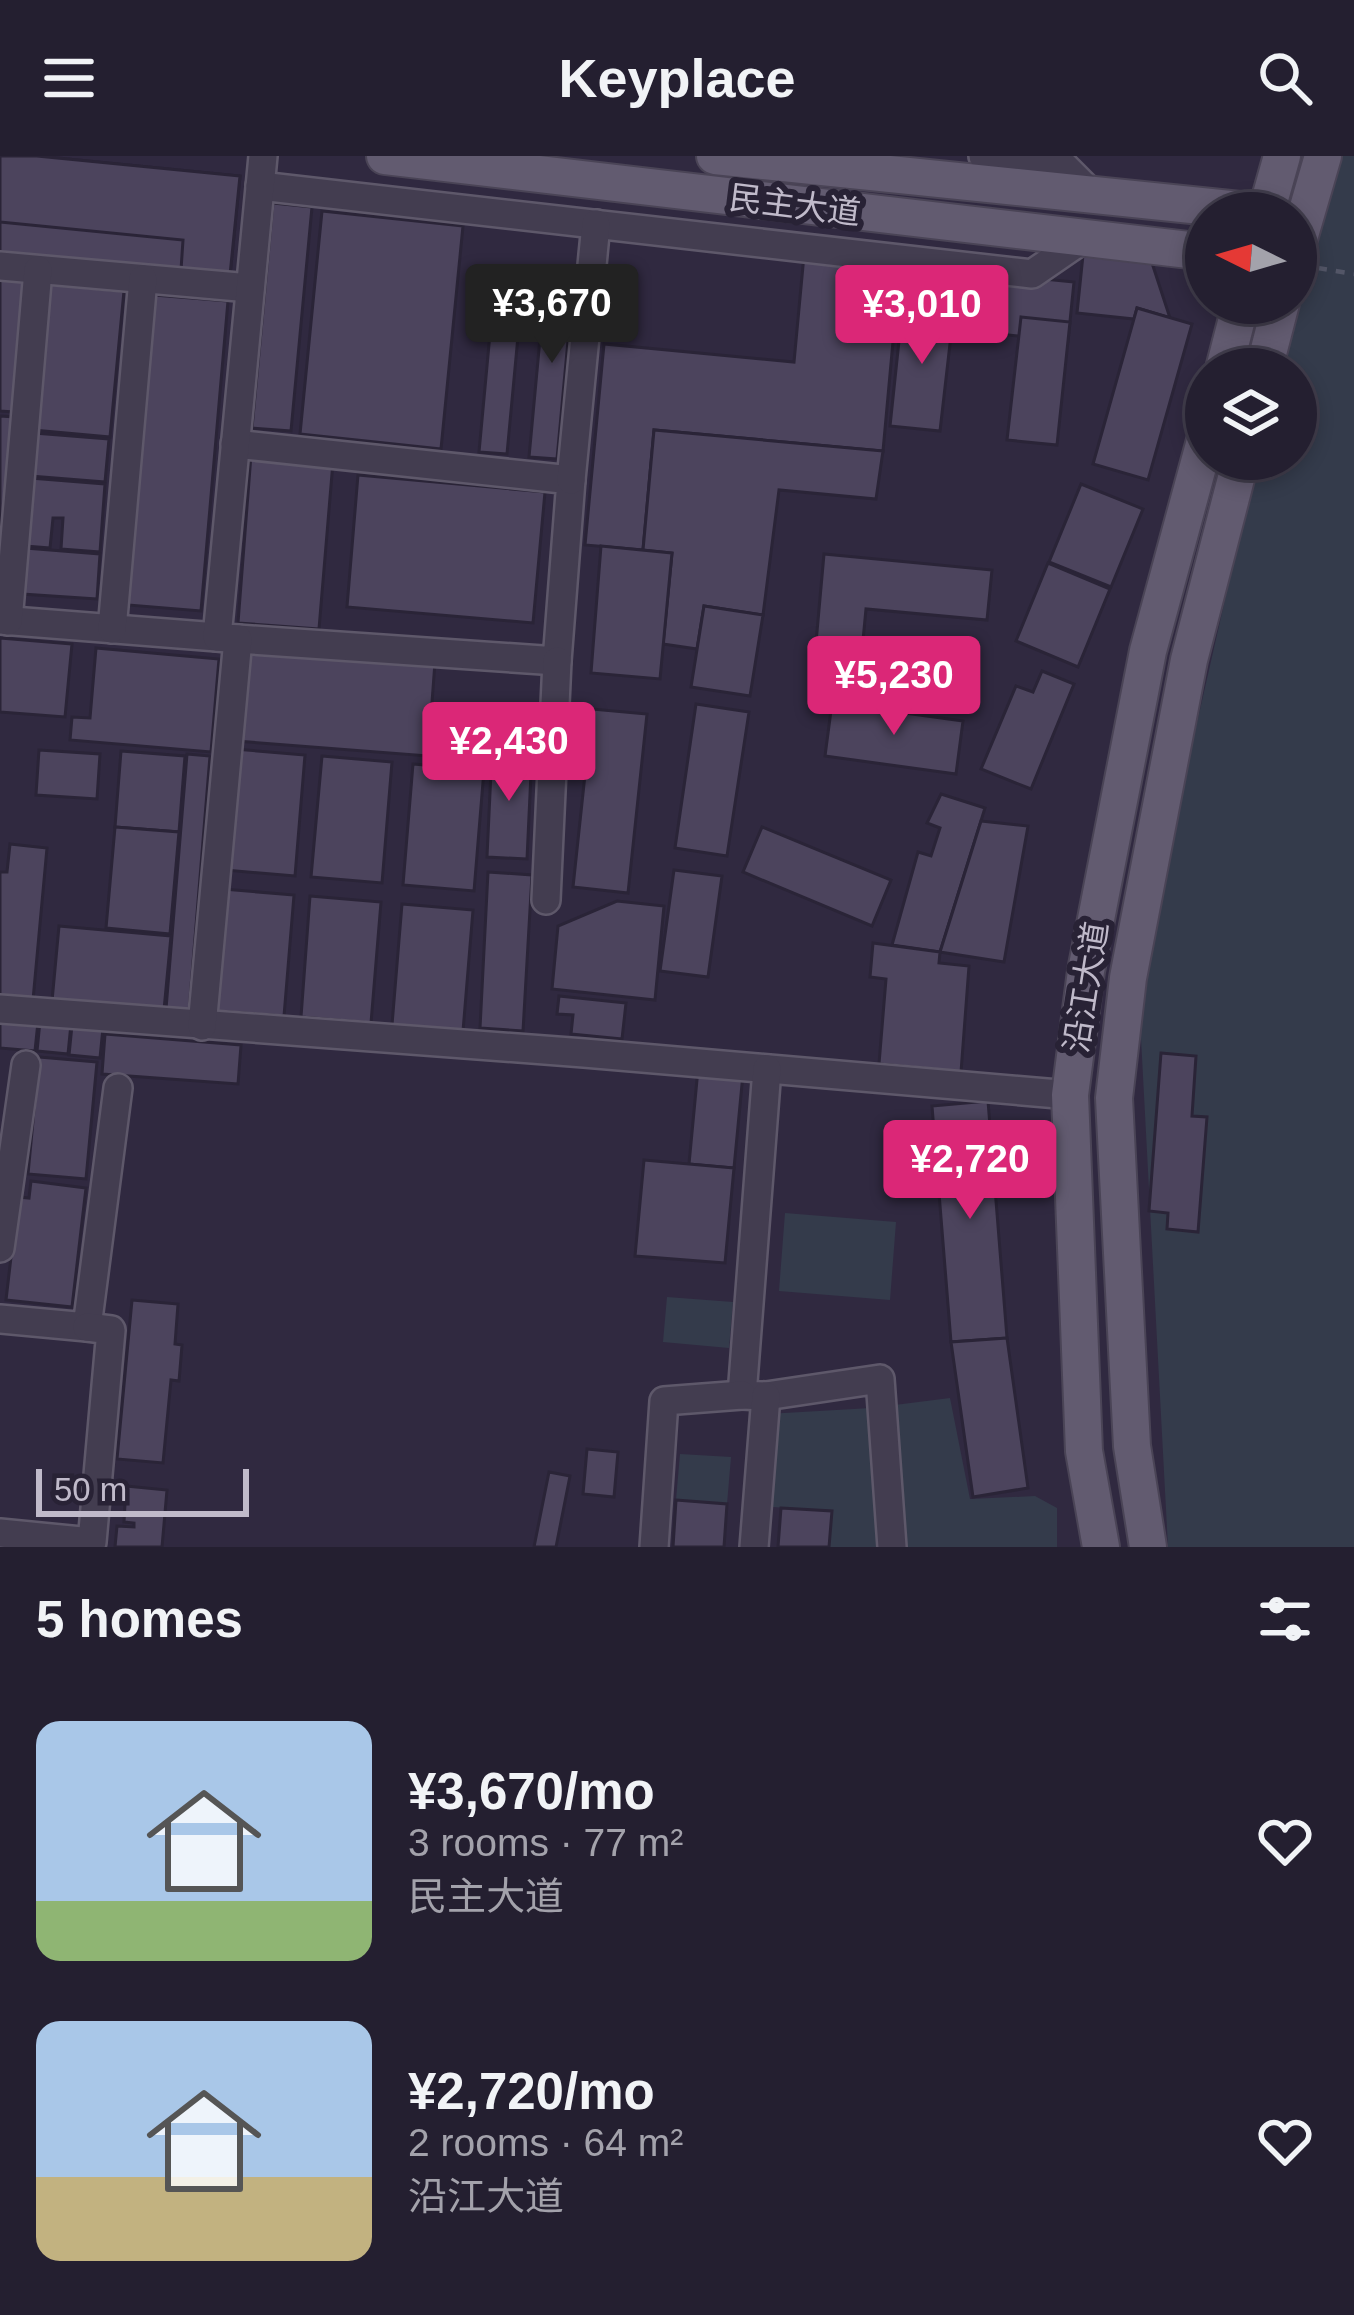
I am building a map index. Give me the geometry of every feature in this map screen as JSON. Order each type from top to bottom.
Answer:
[{"type":"main road","name":"民主大道","points":[[385,156],[1185,250]]},
{"type":"main road","name":"民主大道","points":[[715,156],[1092,194],[1185,210]]},
{"type":"main road","points":[[1282,156],[1285,192]]},
{"type":"main road","points":[[1305,192],[1323,156]]},
{"type":"main road","name":"沿江大道","points":[[1101,1547],[1084,1451],[1070,1095],[1086,971],[1148,651],[1194,480]]},
{"type":"main road","name":"沿江大道","points":[[1148,1547],[1132,1446],[1114,1098],[1128,978],[1189,660],[1236,480]]},
{"type":"street","points":[[202,1026],[236,444],[263,156]]},
{"type":"street","points":[[983,156],[1063,165],[1092,194]]},
{"type":"street","points":[[260,186],[1032,274],[1083,239]]},
{"type":"street","points":[[546,900],[557,661],[596,224]]},
{"type":"street","points":[[0,266],[250,288]]},
{"type":"street","points":[[38,270],[4,621],[557,661]]},
{"type":"street","points":[[112,629],[143,279]]},
{"type":"street","points":[[236,444],[571,480]]},
{"type":"street","points":[[0,1010],[1070,1095]]},
{"type":"street","points":[[0,1248],[26,1065]]},
{"type":"street","points":[[754,1547],[754,1395],[767,1069]]},
{"type":"street","points":[[87,1327],[118,1088]]},
{"type":"street","points":[[0,1319],[111,1330],[92,1542],[0,1533]]},
{"type":"street","points":[[654,1547],[664,1401],[880,1379],[892,1547]]},
{"type":"path","points":[[1317,248],[1354,274]]},
{"type":"shaded area","points":[[1341,156],[1354,156],[1354,1547],[1168,1547],[1138,982],[1252,480],[1317,480],[1317,348],[1285,348],[1292,324],[1317,324],[1317,238]]},
{"type":"shaded area","points":[[785,1213],[896,1222],[890,1300],[779,1291]]},
{"type":"shaded area","points":[[667,1297],[733,1302],[729,1348],[663,1342]]},
{"type":"shaded area","points":[[950,1398],[970,1499],[1035,1496],[1057,1508],[1057,1547],[829,1547],[831,1511],[759,1506],[767,1414]]},
{"type":"shaded area","points":[[680,1454],[731,1457],[727,1504],[676,1500]]},
{"type":"building","points":[[0,156],[240,176],[230,275],[0,252]]},
{"type":"building","points":[[0,156],[240,176],[230,275],[181,270],[183,240],[0,222]]},
{"type":"building","points":[[273,203],[312,207],[291,431],[252,428]]},
{"type":"building","points":[[322,211],[463,226],[441,449],[300,434]]},
{"type":"building","points":[[804,255],[900,265],[883,451],[654,430],[643,550],[585,545],[604,344],[794,362]]},
{"type":"building","points":[[1083,255],[1152,263],[1170,318],[1137,308],[1134,319],[1077,313]]},
{"type":"building","points":[[906,265],[1074,282],[1068,341],[901,324]]},
{"type":"building","points":[[496,269],[524,272],[507,454],[479,452]]},
{"type":"building","points":[[546,274],[574,276],[557,459],[529,457]]},
{"type":"building","points":[[0,278],[27,281],[14,412],[0,411]]},
{"type":"building","points":[[48,284],[124,291],[110,437],[33,430]]},
{"type":"building","points":[[154,295],[228,301],[201,611],[128,605]]},
{"type":"building","points":[[903,303],[954,309],[940,431],[890,426]]},
{"type":"building","points":[[1137,308],[1192,324],[1148,480],[1093,464]]},
{"type":"building","points":[[1021,317],[1070,322],[1057,445],[1007,440]]},
{"type":"building","points":[[0,416],[15,417],[0,575]]},
{"type":"building","points":[[654,430],[883,451],[876,499],[779,490],[763,615],[704,606],[697,649],[663,644],[672,553],[643,550]]},
{"type":"building","points":[[34,433],[109,439],[105,482],[30,476]]},
{"type":"building","points":[[251,455],[333,462],[319,629],[238,623]]},
{"type":"building","points":[[358,475],[545,492],[533,623],[347,607]]},
{"type":"building","points":[[30,478],[105,484],[100,552],[61,549],[63,518],[53,518],[50,548],[25,546]]},
{"type":"building","points":[[1081,484],[1143,509],[1111,587],[1049,562]]},
{"type":"building","points":[[601,546],[672,553],[660,679],[591,673]]},
{"type":"building","points":[[25,548],[100,554],[97,599],[22,594]]},
{"type":"building","points":[[824,554],[992,570],[987,620],[866,609],[857,703],[811,698]]},
{"type":"building","points":[[1048,563],[1110,589],[1078,667],[1016,641]]},
{"type":"building","points":[[704,606],[763,615],[750,696],[691,687]]},
{"type":"building","points":[[0,638],[72,644],[65,717],[0,712]]},
{"type":"building","points":[[96,648],[219,659],[211,752],[70,740],[72,717],[90,718]]},
{"type":"building","points":[[243,648],[435,662],[428,756],[236,741]]},
{"type":"building","points":[[1042,671],[1074,684],[1031,789],[981,769],[1016,686],[1033,692]]},
{"type":"building","points":[[832,703],[963,721],[956,774],[825,756]]},
{"type":"building","points":[[696,704],[749,712],[727,856],[675,848]]},
{"type":"building","points":[[592,709],[647,714],[628,893],[573,887]]},
{"type":"building","points":[[234,749],[305,755],[295,876],[225,870]]},
{"type":"building","points":[[39,750],[100,754],[97,799],[36,795]]},
{"type":"building","points":[[492,750],[532,752],[527,859],[487,857]]},
{"type":"building","points":[[121,751],[185,756],[179,832],[115,827]]},
{"type":"building","points":[[187,754],[210,756],[189,1011],[166,1009]]},
{"type":"building","points":[[322,756],[392,762],[382,883],[311,877]]},
{"type":"building","points":[[413,764],[484,770],[474,891],[403,885]]},
{"type":"building","points":[[941,794],[985,808],[940,952],[892,945],[918,852],[931,856],[940,828],[927,823]]},
{"type":"building","points":[[981,821],[1028,826],[1004,962],[940,952]]},
{"type":"building","points":[[115,827],[179,832],[170,934],[106,928]]},
{"type":"building","points":[[762,827],[891,880],[872,926],[743,872]]},
{"type":"building","points":[[10,844],[47,848],[33,1000],[0,997],[0,872],[7,872]]},
{"type":"building","points":[[674,870],[722,876],[708,977],[660,971]]},
{"type":"building","points":[[488,872],[532,875],[523,1031],[480,1028]]},
{"type":"building","points":[[223,889],[294,895],[284,1016],[213,1011]]},
{"type":"building","points":[[310,896],[381,902],[371,1023],[301,1017]]},
{"type":"building","points":[[617,901],[664,906],[655,1000],[552,989],[558,926]]},
{"type":"building","points":[[402,904],[473,910],[463,1031],[392,1025]]},
{"type":"building","points":[[59,926],[171,936],[164,1010],[52,1001]]},
{"type":"building","points":[[873,943],[940,952],[939,963],[969,966],[961,1072],[879,1064],[886,979],[870,977]]},
{"type":"building","points":[[559,996],[626,1003],[622,1039],[571,1034],[573,1015],[557,1014]]},
{"type":"building","points":[[0,1018],[38,1022],[35,1051],[0,1048]]},
{"type":"building","points":[[40,1021],[71,1024],[68,1054],[37,1051]]},
{"type":"building","points":[[72,1025],[103,1028],[100,1058],[69,1055]]},
{"type":"building","points":[[105,1034],[241,1045],[238,1084],[102,1074]]},
{"type":"building","points":[[1161,1053],[1196,1056],[1192,1116],[1207,1117],[1198,1232],[1167,1229],[1168,1213],[1149,1211]]},
{"type":"building","points":[[39,1057],[97,1062],[86,1179],[28,1174]]},
{"type":"building","points":[[698,1069],[743,1074],[734,1168],[689,1164]]},
{"type":"building","points":[[988,1101],[1007,1338],[951,1342],[932,1106]]},
{"type":"building","points":[[644,1160],[734,1168],[725,1263],[635,1256]]},
{"type":"building","points":[[31,1181],[86,1188],[72,1307],[6,1300],[18,1197],[29,1198]]},
{"type":"building","points":[[132,1300],[178,1304],[179,1381],[171,1380],[163,1463],[117,1459]]},
{"type":"building","points":[[1007,1338],[1028,1488],[973,1497],[951,1342]]},
{"type":"building","points":[[587,1449],[618,1452],[614,1497],[583,1494]]},
{"type":"building","points":[[549,1472],[570,1476],[556,1547],[534,1547]]},
{"type":"building","points":[[126,1486],[167,1490],[162,1547],[115,1547],[117,1526],[134,1527],[124,1522]]},
{"type":"building","points":[[676,1500],[727,1504],[724,1547],[673,1547]]},
{"type":"building","points":[[781,1508],[832,1511],[829,1547],[778,1547]]}]
